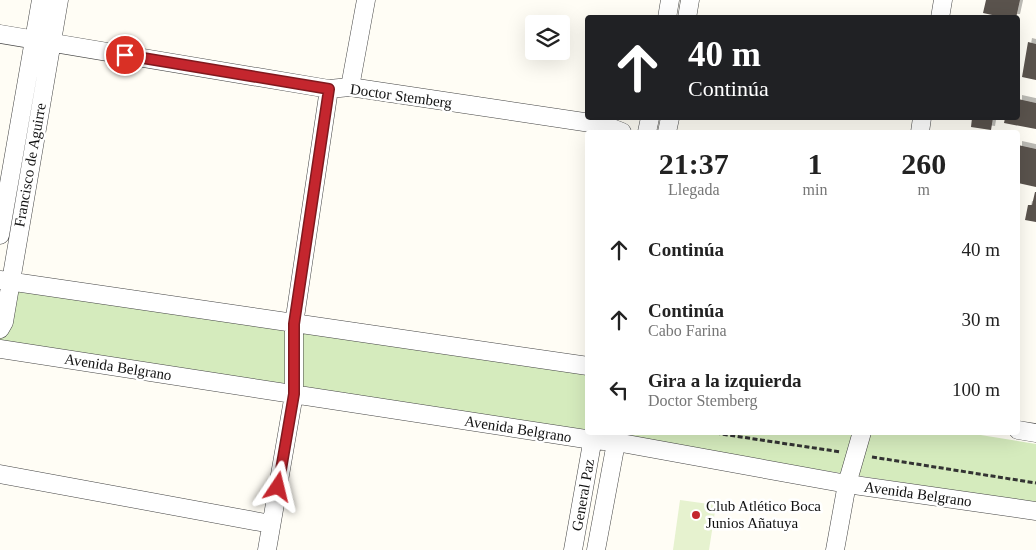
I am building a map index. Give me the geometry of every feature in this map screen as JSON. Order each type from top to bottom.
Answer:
[{"type":"street","name":"Francisco de Aguirre","points":[[0,235],[41,0]]},
{"type":"street","name":"Francisco de Aguirre","points":[[0,329],[4,322],[5,281],[59,0]]},
{"type":"street","points":[[350,87],[366,0]]},
{"type":"street","points":[[668,15],[670,0]]},
{"type":"street","points":[[688,15],[690,0]]},
{"type":"street","points":[[940,15],[943,0]]},
{"type":"street","name":"Doctor Stemberg","points":[[0,34],[329,89],[350,87],[604,125],[617,130]]},
{"type":"street","points":[[267,550],[294,394],[294,324],[329,89]]},
{"type":"street","points":[[5,281],[585,366]]},
{"type":"street","name":"Avenida Belgrano","points":[[0,349],[294,394],[585,435]]},
{"type":"street","points":[[1020,430],[1036,433]]},
{"type":"street","points":[[835,550],[846,484],[861,435]]},
{"type":"street","name":"Avenida Belgrano","points":[[593,436],[617,437],[846,484],[1036,511]]},
{"type":"street","name":"General Paz","points":[[573,550],[593,436]]},
{"type":"street","name":"General Paz","points":[[596,550],[617,437]]},
{"type":"street","points":[[0,474],[271,524]]},
{"type":"green space","points":[[0,285],[585,375],[585,434],[0,344]]},
{"type":"green space","points":[[593,435],[980,435],[1036,444],[1036,503]]},
{"type":"green space","points":[[680,500],[716,505],[709,550],[673,550]]},
{"type":"building","points":[[986,0],[1020,0],[1017,15],[983,13]]},
{"type":"building","points":[[1028,42],[1036,44],[1036,80],[1022,77]]},
{"type":"building","points":[[1020,99],[1036,103],[1036,129],[1004,123],[1005,120],[1020,120]]},
{"type":"building","points":[[972,120],[993,120],[991,130],[971,127]]},
{"type":"building","points":[[1020,145],[1036,149],[1036,187],[1020,183]]},
{"type":"building","points":[[1035,192],[1036,222],[1025,220],[1028,205],[1032,205]]},
{"type":"place","name":"Club Atlético Boca Junios Añatuya","points":[[696,515]]},
{"type":"route","points":[[125,55],[329,89],[294,324],[294,394],[278,487]]}]
